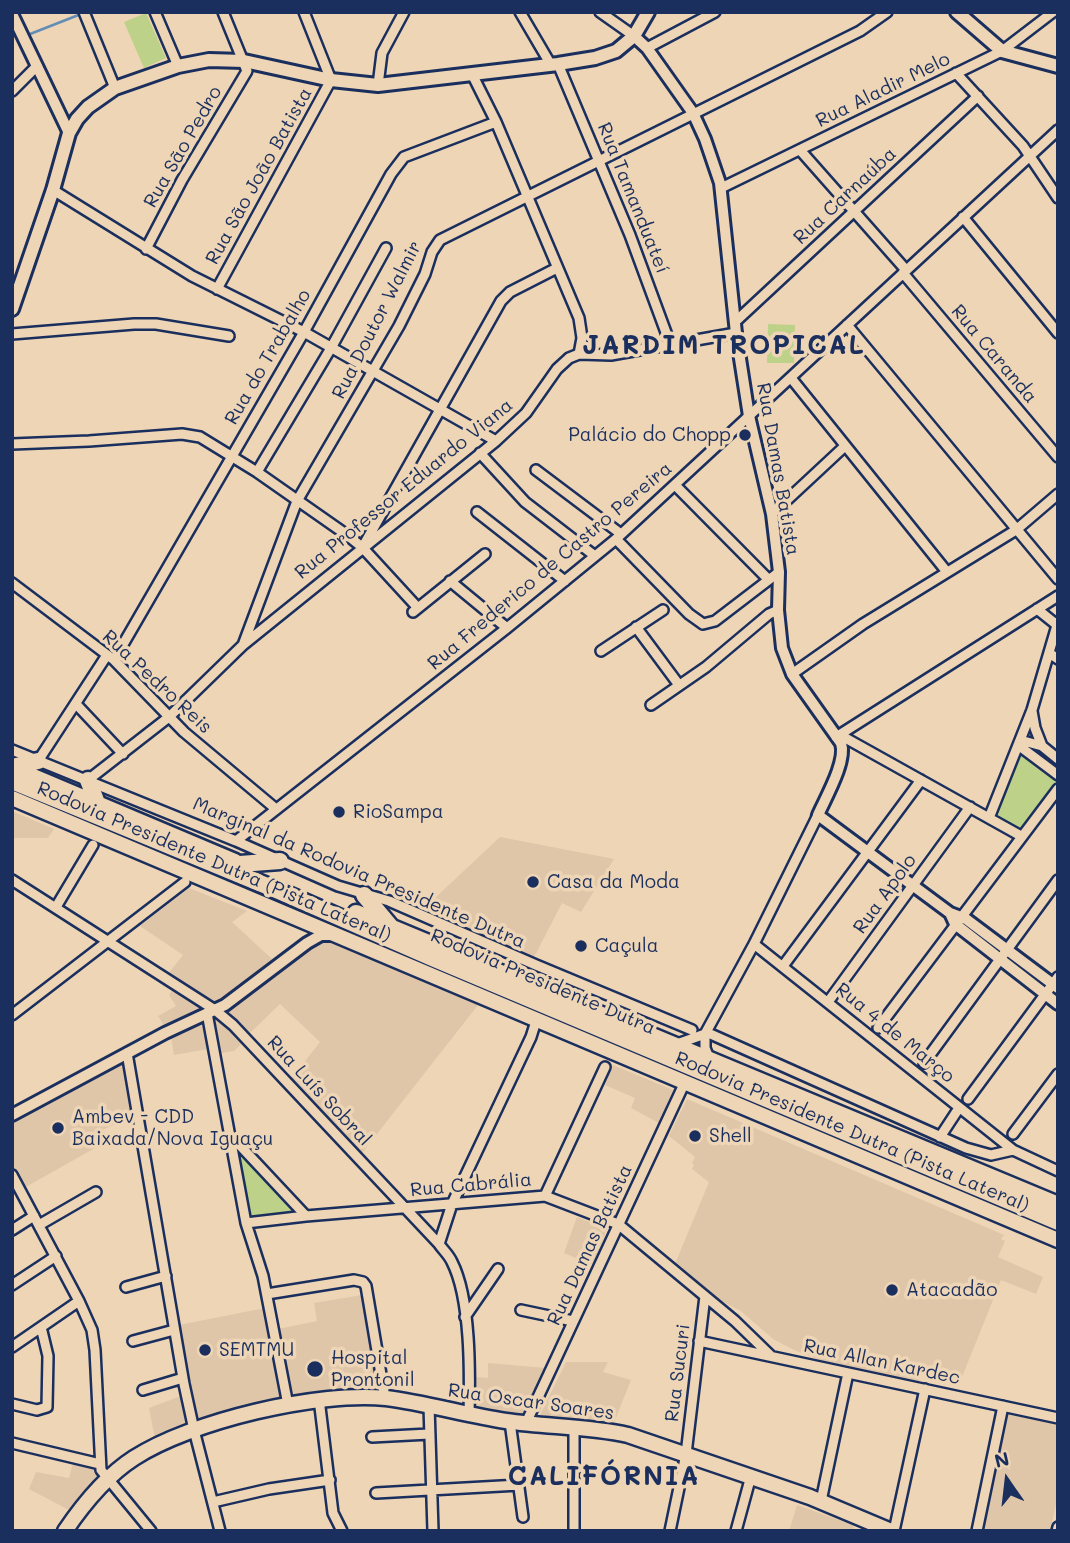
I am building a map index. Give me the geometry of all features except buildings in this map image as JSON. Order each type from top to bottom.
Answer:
[{"type":"highway","points":[[12,767],[38,761]]},
{"type":"highway","name":"Rodovia Presidente Dutra","points":[[12,767],[711,1062],[1058,1205]]},
{"type":"highway","points":[[88,780],[97,803]]},
{"type":"highway","name":"Rodovia Presidente Dutra","points":[[12,781],[279,891],[1058,1222]]},
{"type":"highway","points":[[240,864],[280,861]]},
{"type":"highway","points":[[364,895],[392,928]]},
{"type":"main road","points":[[12,309],[53,190],[69,133],[88,107],[115,88],[178,66],[209,60],[244,61],[331,80],[378,85],[554,65],[616,51],[634,36],[648,12]]},
{"type":"main road","points":[[957,12],[1002,51],[1058,66]]},
{"type":"main road","name":"Rodovia Presidente Dutra (Pista Lateral)","points":[[12,798],[1058,1240]]},
{"type":"main road","name":"Rua Oscar Soares","points":[[65,1531],[107,1478],[135,1457],[194,1430],[319,1399],[385,1398],[510,1422],[628,1435],[821,1501],[863,1525],[893,1531]]},
{"type":"street","points":[[155,12],[178,66]]},
{"type":"street","points":[[223,12],[244,61]]},
{"type":"street","points":[[304,12],[331,80]]},
{"type":"street","points":[[378,85],[382,53],[404,12]]},
{"type":"street","name":"Rua Tamanduateí","points":[[520,12],[554,65],[598,160],[654,296],[671,346]]},
{"type":"street","points":[[600,12],[648,48],[715,12]]},
{"type":"street","name":"Rua Doutor Walmir","points":[[243,645],[298,501],[404,316],[440,240],[867,27],[887,12]]},
{"type":"street","name":"Rua Aladir Melo","points":[[721,188],[1002,51],[1053,12]]},
{"type":"street","points":[[12,14],[69,133]]},
{"type":"street","points":[[85,14],[115,88]]},
{"type":"street","name":"Rua Damas Batista","points":[[648,48],[693,113],[705,139],[721,188],[749,416],[772,514],[779,572],[778,610],[782,648],[792,674],[838,736]]},
{"type":"street","name":"Rua São Pedro","points":[[146,249],[182,180],[247,71],[244,61]]},
{"type":"street","points":[[12,91],[37,66]]},
{"type":"street","points":[[956,73],[1030,156],[1058,198]]},
{"type":"street","points":[[472,74],[496,122],[579,318],[582,338],[579,355],[611,355],[671,346],[736,327]]},
{"type":"street","name":"Rua São João Batista","points":[[217,289],[331,80]]},
{"type":"street","name":"Rua Carnaúba","points":[[736,327],[854,211],[978,96]]},
{"type":"street","name":"Rua do Trabalho","points":[[38,761],[110,657],[304,332],[378,195],[401,160],[496,122]]},
{"type":"street","name":"Rua Frederico de Castro Pereira","points":[[236,841],[595,556],[1058,130]]},
{"type":"street","name":"Rua Caranda","points":[[800,150],[1058,457]]},
{"type":"street","points":[[53,190],[146,249],[217,289],[304,332],[496,441]]},
{"type":"street","points":[[963,217],[1058,333]]},
{"type":"street","points":[[257,472],[331,348],[386,248]]},
{"type":"street","points":[[362,547],[505,296],[558,268]]},
{"type":"street","points":[[12,334],[156,324],[229,336]]},
{"type":"street","points":[[847,324],[1058,579]]},
{"type":"street","name":"Rua Professor Eduardo Viana","points":[[88,780],[169,717],[243,645],[496,441],[526,413],[556,369],[569,358],[579,355]]},
{"type":"street","points":[[791,378],[947,572]]},
{"type":"street","points":[[12,444],[191,434],[257,472],[362,547],[415,610],[485,554]]},
{"type":"street","points":[[772,514],[845,446]]},
{"type":"street","points":[[480,453],[524,502],[595,556]]},
{"type":"street","points":[[536,470],[618,536],[689,614],[703,624],[715,621],[779,572]]},
{"type":"street","points":[[675,485],[768,579]]},
{"type":"street","points":[[792,674],[863,624],[1016,530],[1058,494]]},
{"type":"street","points":[[388,502],[397,520]]},
{"type":"street","points":[[477,512],[565,581]]},
{"type":"street","points":[[450,581],[507,628]]},
{"type":"street","name":"Rua Pedro Reis","points":[[12,583],[110,657],[193,740],[276,809]]},
{"type":"street","points":[[838,736],[1058,596]]},
{"type":"street","points":[[989,818],[1032,710],[1057,624],[1038,608]]},
{"type":"street","points":[[601,651],[663,610]]},
{"type":"street","points":[[651,705],[706,667],[769,614],[778,610]]},
{"type":"street","points":[[635,627],[679,685]]},
{"type":"street","points":[[1049,653],[1058,659]]},
{"type":"street","points":[[76,704],[122,754]]},
{"type":"street","points":[[1032,710],[1042,746]]},
{"type":"street","points":[[838,736],[1021,836]]},
{"type":"street","points":[[711,1062],[705,1048],[705,1033],[754,944],[818,815],[843,755],[838,736]]},
{"type":"street","points":[[1019,742],[1042,746],[1058,759]]},
{"type":"street","points":[[1019,742],[1058,775]]},
{"type":"street","name":"Marginal da Rodovia Presidente Dutra","points":[[12,750],[364,895],[389,901],[692,1030]]},
{"type":"street","points":[[783,966],[921,780]]},
{"type":"street","points":[[878,1028],[955,918],[1058,789]]},
{"type":"street","name":"Rua Apolo","points":[[828,1002],[970,807]]},
{"type":"street","points":[[818,815],[955,918],[999,959],[1058,1004]]},
{"type":"street","points":[[56,907],[93,845]]},
{"type":"street","name":"Rua Luís Sobral","points":[[12,880],[108,941],[241,1034],[439,1244],[453,1263],[465,1317],[470,1377],[469,1415]]},
{"type":"street","points":[[924,1063],[1058,880]]},
{"type":"street","points":[[12,1015],[184,882]]},
{"type":"street","points":[[287,914],[306,928],[307,943]]},
{"type":"street","points":[[955,918],[1056,983],[1045,994],[968,1099]]},
{"type":"street","points":[[12,1115],[229,1003],[321,935],[338,935]]},
{"type":"street","name":"Rua 4 de Março","points":[[754,944],[1013,1150],[1058,1171]]},
{"type":"street","points":[[12,1000],[22,1007]]},
{"type":"street","points":[[211,1011],[246,1223],[259,1259],[288,1405]]},
{"type":"street","points":[[439,1244],[453,1204],[531,1037],[537,1018]]},
{"type":"street","points":[[673,1044],[689,1041],[705,1033]]},
{"type":"street","points":[[705,1033],[981,1153],[999,1155],[1013,1150]]},
{"type":"street","points":[[127,1054],[174,1330],[194,1430],[220,1531]]},
{"type":"street","points":[[545,1196],[605,1067]]},
{"type":"street","points":[[1013,1134],[1058,1074]]},
{"type":"street","name":"Rua Damas Batista","points":[[526,1423],[685,1082]]},
{"type":"street","points":[[940,1137],[959,1108]]},
{"type":"street","points":[[231,1137],[306,1216]]},
{"type":"street","points":[[12,1175],[92,1330],[100,1464],[107,1478],[151,1531]]},
{"type":"street","points":[[12,1230],[37,1221],[96,1192]]},
{"type":"street","name":"Rua Cabrália","points":[[246,1223],[545,1196],[618,1224],[735,1321],[771,1356]]},
{"type":"street","points":[[12,1286],[56,1256]]},
{"type":"street","points":[[465,1317],[498,1269]]},
{"type":"street","points":[[127,1287],[166,1276]]},
{"type":"street","points":[[267,1294],[354,1280],[363,1282],[373,1321],[385,1398]]},
{"type":"street","name":"Rua Sucuri","points":[[670,1531],[686,1454],[705,1296]]},
{"type":"street","points":[[12,1347],[79,1301]]},
{"type":"street","points":[[521,1310],[573,1321]]},
{"type":"street","points":[[12,1404],[41,1410],[48,1405],[48,1356],[41,1327]]},
{"type":"street","points":[[133,1341],[174,1330]]},
{"type":"street","name":"Rua Allan Kardec","points":[[699,1341],[1058,1418]]},
{"type":"street","points":[[821,1501],[848,1373]]},
{"type":"street","points":[[143,1390],[184,1378]]},
{"type":"street","points":[[893,1531],[925,1390]]},
{"type":"street","points":[[319,1399],[334,1517],[342,1531]]},
{"type":"street","points":[[429,1406],[433,1531]]},
{"type":"street","points":[[976,1531],[1003,1406]]},
{"type":"street","points":[[510,1422],[523,1517]]},
{"type":"street","points":[[574,1427],[574,1531]]},
{"type":"street","points":[[372,1437],[429,1434]]},
{"type":"street","points":[[12,1443],[100,1464]]},
{"type":"street","points":[[736,1531],[751,1476]]},
{"type":"street","points":[[213,1502],[269,1489],[330,1480]]},
{"type":"street","points":[[376,1493],[519,1485]]},
{"type":"shaded area","points":[[12,811],[54,829],[48,838],[12,838]]},
{"type":"shaded area","points":[[500,837],[614,859],[581,912],[562,903],[532,961],[419,913]]},
{"type":"shaded area","points":[[189,888],[247,911],[232,922],[272,959],[214,1004],[168,974],[183,955],[140,926]]},
{"type":"shaded area","points":[[324,940],[478,1005],[362,1153],[291,1079],[320,1042],[280,1004],[250,1033],[230,1015],[229,1010],[316,942]]},
{"type":"shaded area","points":[[173,989],[198,1003],[198,1009],[165,1027],[158,1016],[176,1006],[169,995]]},
{"type":"shaded area","points":[[219,1017],[243,1042],[234,1051],[220,1053],[213,1027],[214,1019]]},
{"type":"shaded area","points":[[196,1024],[203,1027],[208,1049],[174,1055],[171,1037]]},
{"type":"shaded area","name":"Ambev - CDD Baixada/Nova Iguaçu","points":[[125,1060],[136,1114],[92,1135],[95,1148],[24,1188],[12,1167],[12,1118]]},
{"type":"shaded area","points":[[613,1065],[673,1090],[659,1123],[631,1108],[635,1098],[605,1085]]},
{"type":"shaded area","points":[[687,1099],[1004,1235],[1001,1239],[1005,1241],[998,1257],[1043,1277],[1036,1294],[1001,1280],[962,1377],[922,1368],[918,1385],[847,1371],[773,1339],[741,1311],[705,1293],[675,1264],[709,1182],[692,1169],[695,1157],[669,1136]]},
{"type":"shaded area","points":[[577,1217],[607,1229],[593,1265],[564,1253]]},
{"type":"shaded area","points":[[362,1295],[380,1395],[291,1398],[278,1329],[317,1321],[314,1303]]},
{"type":"shaded area","points":[[265,1308],[284,1401],[197,1423],[179,1325]]},
{"type":"shaded area","points":[[566,1362],[608,1362],[603,1372],[631,1380],[613,1425],[573,1418],[539,1417]]},
{"type":"shaded area","points":[[488,1363],[546,1368],[523,1417],[476,1408],[476,1377],[488,1378]]},
{"type":"shaded area","points":[[181,1396],[186,1425],[155,1439],[149,1408]]},
{"type":"shaded area","points":[[1007,1414],[1058,1424],[1058,1495],[1050,1531],[983,1531]]},
{"type":"shaded area","points":[[73,1463],[95,1467],[97,1476],[69,1510],[29,1489],[36,1472],[69,1478]]},
{"type":"shaded area","points":[[797,1505],[853,1525],[855,1531],[789,1531]]},
{"type":"green space","points":[[146,13],[166,58],[144,68],[124,22]]},
{"type":"green space","points":[[768,324],[795,325],[794,363],[767,363]]},
{"type":"green space","points":[[1021,752],[1058,779],[1021,831],[995,814]]},
{"type":"green space","points":[[235,1146],[298,1213],[250,1216]]},
{"type":"waterway","points":[[25,36],[81,14]]},
{"type":"place","name":"Palácio do Chopp","points":[[745,435]]},
{"type":"place","name":"RioSampa","points":[[339,812]]},
{"type":"place","name":"Casa da Moda","points":[[533,882]]},
{"type":"place","name":"Caçula","points":[[581,946]]},
{"type":"place","name":"Ambev - CDD Baixada/Nova Iguaçu","points":[[58,1128]]},
{"type":"place","name":"Shell","points":[[695,1136]]},
{"type":"place","name":"Atacadão","points":[[892,1290]]},
{"type":"place","name":"SEMTMU","points":[[205,1350]]},
{"type":"place","name":"Hospital Prontonil","points":[[315,1369]]},
{"type":"district","name":"JARDIM TROPICAL","points":[[724,346]]},
{"type":"district","name":"CALIFÓRNIA","points":[[604,1477]]}]
